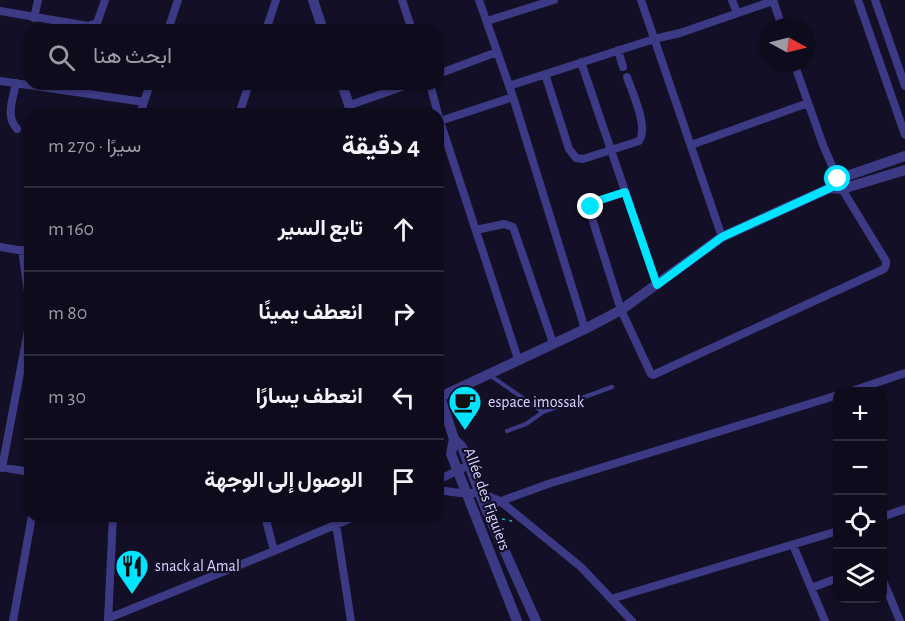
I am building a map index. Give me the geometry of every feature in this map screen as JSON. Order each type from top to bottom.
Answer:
[{"type":"street","points":[[34,18],[38,0]]},
{"type":"street","points":[[95,24],[105,0]]},
{"type":"street","points":[[170,24],[178,0]]},
{"type":"street","points":[[268,24],[276,0]]},
{"type":"street","points":[[313,0],[322,24]]},
{"type":"street","points":[[402,0],[410,24]]},
{"type":"street","points":[[479,0],[513,97],[585,329]]},
{"type":"street","points":[[487,21],[554,0]]},
{"type":"street","points":[[641,0],[722,237]]},
{"type":"street","points":[[732,0],[737,13]]},
{"type":"street","points":[[858,0],[905,135]]},
{"type":"street","points":[[875,0],[905,86]]},
{"type":"street","points":[[509,86],[618,50],[680,33],[773,1],[779,18]]},
{"type":"street","points":[[0,11],[85,24]]},
{"type":"street","points":[[618,50],[623,66]]},
{"type":"street","points":[[444,72],[497,52]]},
{"type":"street","points":[[581,62],[657,285]]},
{"type":"street","points":[[625,192],[594,202],[590,212],[621,310],[653,375],[884,269],[886,261],[840,184],[798,72]]},
{"type":"street","points":[[545,74],[572,154],[582,159],[639,141],[643,125],[627,77]]},
{"type":"street","points":[[0,81],[24,84]]},
{"type":"street","points":[[16,83],[10,115],[17,129]]},
{"type":"street","points":[[63,90],[144,102]]},
{"type":"street","points":[[142,108],[148,90]]},
{"type":"street","points":[[241,108],[247,90]]},
{"type":"street","points":[[344,90],[350,108]]},
{"type":"street","points":[[356,108],[396,90]]},
{"type":"street","points":[[431,90],[436,108]]},
{"type":"street","points":[[444,115],[513,97]]},
{"type":"street","points":[[692,145],[808,103]]},
{"type":"street","points":[[444,135],[518,359]]},
{"type":"street","points":[[444,392],[488,374],[621,310],[722,237],[905,156]]},
{"type":"street","points":[[840,184],[905,170]]},
{"type":"street","points":[[476,230],[504,224],[513,227],[553,343]]},
{"type":"street","points":[[0,247],[24,251]]},
{"type":"street","points":[[24,350],[1,467],[24,471]]},
{"type":"street","points":[[864,387],[905,373]]},
{"type":"street","points":[[485,507],[548,484],[833,396]]},
{"type":"street","points":[[444,409],[454,439]]},
{"type":"street","name":"Allée des Figuiers","points":[[454,439],[462,447],[485,507],[536,621]]},
{"type":"street","name":"Allée des Figuiers","points":[[454,439],[451,451],[457,469],[517,621]]},
{"type":"street","points":[[444,477],[469,465]]},
{"type":"street","points":[[444,490],[467,494],[480,493],[500,501],[554,543],[632,621]]},
{"type":"street","points":[[887,514],[905,509]]},
{"type":"street","points":[[14,621],[31,522]]},
{"type":"street","points":[[113,522],[109,619],[341,522]]},
{"type":"street","points":[[267,522],[274,551]]},
{"type":"street","points":[[336,524],[351,621]]},
{"type":"street","points":[[611,599],[833,532]]},
{"type":"street","points":[[793,545],[825,621]]},
{"type":"street","points":[[811,588],[833,580]]},
{"type":"street","points":[[887,590],[900,621]]},
{"type":"lane","points":[[488,374],[543,412]]},
{"type":"lane","points":[[507,431],[526,424],[543,412],[612,387]]},
{"type":"place","name":"espace imossak","points":[[465,431]]},
{"type":"place","name":"snack al Amal","points":[[132,595]]},
{"type":"route","points":[[591,207],[594,202],[625,192],[657,285],[722,237],[830,188],[838,179]]}]
